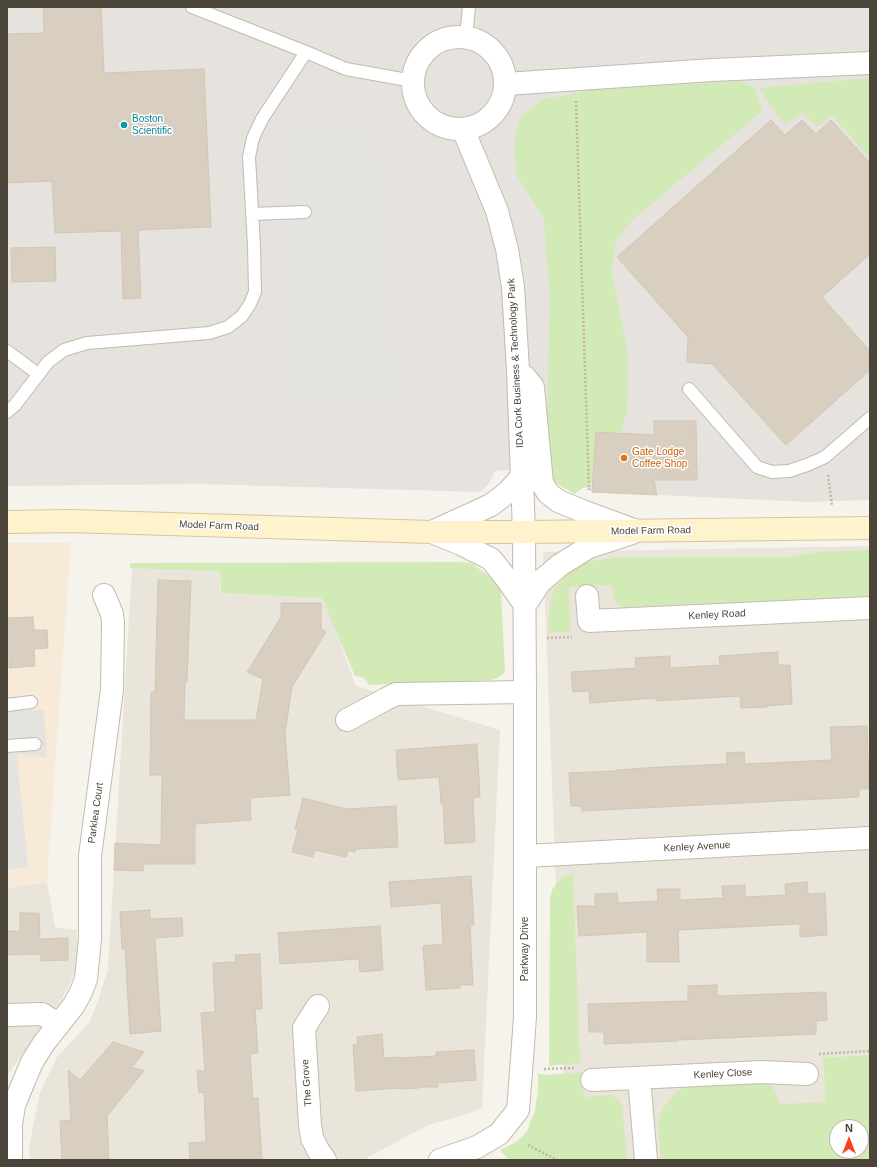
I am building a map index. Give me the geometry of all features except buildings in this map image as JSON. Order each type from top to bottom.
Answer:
[{"type":"main road","name":"Model Farm Road","points":[[7,522],[70,521],[432,532],[870,528]]},
{"type":"street","points":[[460,36],[475,39],[488,46],[498,56],[504,70],[506,84],[504,98],[488,119],[476,126],[463,129],[448,127],[433,121],[422,110],[415,96],[412,81],[415,67],[422,54],[433,44],[446,38],[460,36]]},
{"type":"street","points":[[506,84],[712,70],[870,63]]},
{"type":"street","name":"IDA Cork Business & Technology Park","points":[[463,129],[496,211],[507,249],[513,287],[518,370],[524,532]]},
{"type":"street","points":[[518,370],[533,387],[542,483],[548,493],[558,501],[637,531]]},
{"type":"street","points":[[432,532],[492,505],[508,492],[522,476]]},
{"type":"street","points":[[525,605],[540,582],[560,565],[589,547],[637,531]]},
{"type":"street","name":"Model Farm Road","points":[[432,532],[462,544],[491,559],[525,605]]},
{"type":"street","name":"Parkway Drive","points":[[440,1160],[477,1147],[499,1134],[518,1110],[525,1017],[524,532]]},
{"type":"street","name":"Parklea Court","points":[[11,1160],[11,1125],[14,1105],[32,1062],[58,1024],[74,1005],[86,979],[90,940],[90,856],[112,690],[113,623],[112,614],[104,596]]},
{"type":"street","name":"Kenley Road","points":[[587,596],[589,622],[870,608]]},
{"type":"street","points":[[347,720],[396,694],[525,692]]},
{"type":"street","name":"Kenley Avenue","points":[[525,856],[870,838]]},
{"type":"street","name":"The Grove","points":[[318,1006],[304,1028],[312,1138],[325,1160]]},
{"type":"street","points":[[7,1015],[42,1014],[58,1024]]},
{"type":"street","name":"Kenley Close","points":[[592,1080],[762,1072],[807,1074]]},
{"type":"street","points":[[639,1078],[646,1160]]},
{"type":"lane","points":[[192,7],[346,68],[412,81]]},
{"type":"lane","points":[[466,37],[469,7]]},
{"type":"lane","points":[[7,412],[15,405],[48,362],[64,350],[87,343],[209,333],[228,327],[242,316],[250,304],[255,292],[249,157],[253,138],[262,119],[306,52]]},
{"type":"lane","points":[[252,214],[305,212]]},
{"type":"lane","points":[[7,351],[38,374]]},
{"type":"lane","points":[[689,389],[757,467],[772,472],[788,471],[825,457],[870,418]]},
{"type":"lane","points":[[7,705],[31,702]]},
{"type":"lane","points":[[7,746],[35,744]]},
{"type":"path","points":[[575,79],[590,496]]},
{"type":"path","points":[[825,457],[835,528]]},
{"type":"path","points":[[524,637],[577,637]]},
{"type":"path","points":[[528,1145],[557,1160]]},
{"type":"shaded area","points":[[7,7],[870,7],[870,500],[810,502],[657,495],[654,480],[654,435],[596,432],[592,492],[573,480],[566,465],[495,471],[489,484],[480,492],[199,484],[7,486]]},
{"type":"shaded area","points":[[360,126],[389,166],[399,402],[288,404],[275,130]]},
{"type":"shaded area","points":[[7,543],[71,543],[47,882],[7,888]]},
{"type":"shaded area","points":[[870,546],[870,1160],[548,1160],[565,1117],[543,552]]},
{"type":"shaded area","points":[[132,567],[221,571],[220,593],[324,598],[356,686],[500,730],[482,1108],[461,1116],[428,1125],[363,1160],[30,1160],[29,1147],[40,1092],[57,1057],[89,1023],[108,969]]},
{"type":"shaded area","points":[[7,709],[44,710],[47,758],[17,754],[28,868],[7,869]]},
{"type":"shaded area","points":[[47,882],[55,927],[77,930],[78,966],[63,997],[7,1076],[7,888]]},
{"type":"green space","points":[[870,78],[870,158],[832,115],[817,127],[803,112],[786,124],[773,110],[759,88]]},
{"type":"green space","points":[[741,81],[755,88],[762,111],[630,222],[615,244],[612,273],[628,354],[627,411],[617,445],[616,466],[574,494],[553,481],[547,424],[550,298],[544,219],[517,176],[515,139],[519,123],[525,113],[542,100],[591,90]]},
{"type":"green space","points":[[870,550],[870,596],[623,607],[617,603],[613,597],[612,585],[569,587],[570,632],[548,633],[549,609],[551,598],[555,589],[561,580],[572,569],[581,563],[617,557],[788,557],[817,552]]},
{"type":"green space","points":[[130,563],[471,563],[493,579],[501,592],[505,673],[498,678],[490,680],[369,685],[365,679],[355,676],[322,598],[221,593],[220,571],[130,568]]},
{"type":"green space","points":[[573,873],[580,1063],[549,1066],[550,898],[552,890],[558,882],[563,877]]},
{"type":"green space","points":[[870,1055],[870,1160],[661,1160],[658,1124],[661,1114],[665,1105],[676,1092],[686,1086],[765,1084],[771,1085],[775,1090],[780,1104],[826,1102],[823,1058]]},
{"type":"green space","points":[[582,1072],[584,1097],[611,1095],[618,1098],[622,1105],[627,1160],[509,1160],[500,1150],[518,1141],[527,1131],[535,1110],[538,1091],[538,1074],[549,1075]]},
{"type":"place","name":"Boston Scientific","points":[[124,125]]},
{"type":"place","name":"Gate Lodge Coffee Shop","points":[[624,458]]}]
